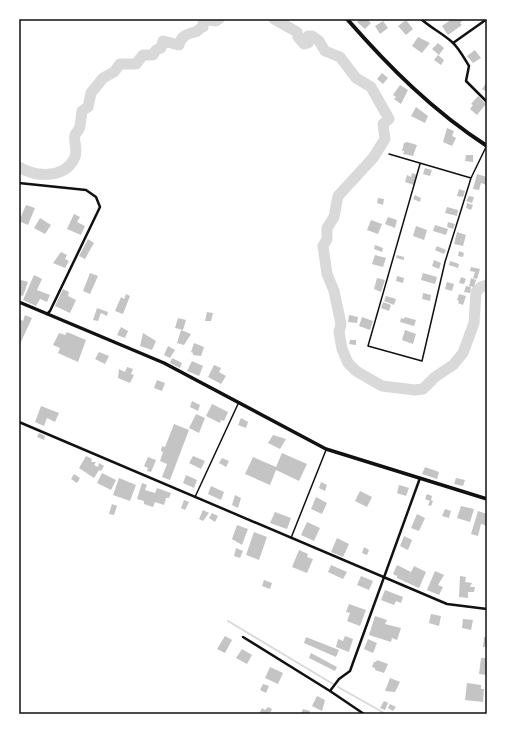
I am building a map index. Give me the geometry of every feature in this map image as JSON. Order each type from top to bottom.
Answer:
[{"type":"main road","points":[[347,19],[379,55],[440,113],[487,146]]},
{"type":"street","points":[[421,19],[431,29],[440,33],[453,43],[469,66],[466,81],[487,102]]},
{"type":"street","points":[[453,43],[487,19]]},
{"type":"street","points":[[19,183],[86,190],[96,197],[100,207],[47,314]]},
{"type":"street","points":[[19,302],[164,363],[326,449],[487,499]]},
{"type":"street","points":[[19,422],[384,579],[447,604],[487,608]]},
{"type":"street","points":[[330,691],[339,679],[350,671],[420,478]]},
{"type":"street","points":[[243,637],[364,714]]},
{"type":"lane","points":[[420,164],[368,346],[422,361],[445,262],[471,178],[487,146]]},
{"type":"lane","points":[[389,154],[471,178]]},
{"type":"lane","points":[[195,497],[239,403]]},
{"type":"lane","points":[[291,538],[326,449]]},
{"type":"building","points":[[360,19],[367,19],[371,23],[365,29],[357,22]]},
{"type":"building","points":[[452,19],[463,20],[460,23],[462,25],[448,35],[442,26]]},
{"type":"building","points":[[406,20],[413,29],[406,35],[398,26]]},
{"type":"building","points":[[383,21],[388,28],[380,34],[375,26]]},
{"type":"building","points":[[418,37],[430,43],[422,53],[412,46]]},
{"type":"building","points":[[438,43],[444,48],[439,55],[432,49]]},
{"type":"building","points":[[475,50],[481,58],[473,63],[467,56]]},
{"type":"building","points":[[438,55],[444,60],[441,65],[434,60]]},
{"type":"building","points":[[382,73],[388,78],[383,84],[377,79]]},
{"type":"building","points":[[487,82],[487,92],[482,89]]},
{"type":"building","points":[[400,85],[408,90],[401,104],[394,99],[396,97],[393,95]]},
{"type":"building","points":[[478,96],[486,104],[477,115],[470,109],[473,105],[471,104]]},
{"type":"building","points":[[416,107],[428,116],[425,123],[411,116]]},
{"type":"building","points":[[447,128],[454,131],[452,136],[456,138],[452,146],[443,142]]},
{"type":"building","points":[[407,142],[417,145],[413,156],[403,154],[404,151],[402,151],[404,143]]},
{"type":"building","points":[[466,155],[473,155],[473,162],[465,161]]},
{"type":"building","points":[[425,168],[432,170],[430,176],[423,174]]},
{"type":"building","points":[[412,173],[417,175],[414,185],[405,182],[407,175],[411,177]]},
{"type":"building","points":[[477,174],[487,177],[487,185],[481,183],[479,190],[473,189]]},
{"type":"building","points":[[459,189],[465,191],[463,197],[457,196]]},
{"type":"building","points":[[415,195],[421,198],[420,202],[413,199]]},
{"type":"building","points":[[469,196],[474,197],[472,203],[466,201]]},
{"type":"building","points":[[378,198],[384,199],[383,205],[377,203]]},
{"type":"building","points":[[467,203],[473,205],[471,210],[466,208]]},
{"type":"building","points":[[26,205],[35,208],[28,225],[19,221]]},
{"type":"building","points":[[447,207],[458,210],[457,216],[445,213]]},
{"type":"building","points":[[74,214],[80,217],[77,222],[85,226],[81,235],[67,229]]},
{"type":"building","points":[[388,217],[397,220],[395,228],[385,224]]},
{"type":"building","points":[[40,218],[51,225],[45,234],[34,228]]},
{"type":"building","points":[[371,220],[382,224],[378,234],[367,230]]},
{"type":"building","points":[[448,222],[455,224],[453,229],[447,227]]},
{"type":"building","points":[[435,225],[448,229],[446,235],[433,231]]},
{"type":"building","points":[[416,226],[427,230],[424,240],[413,236]]},
{"type":"building","points":[[457,232],[466,235],[463,246],[454,244]]},
{"type":"building","points":[[88,239],[94,243],[85,259],[79,256]]},
{"type":"building","points":[[375,245],[383,248],[382,252],[374,249]]},
{"type":"building","points":[[437,246],[446,250],[444,254],[435,250]]},
{"type":"building","points":[[459,251],[464,253],[463,257],[458,256]]},
{"type":"building","points":[[61,252],[67,255],[65,259],[69,261],[65,268],[53,263]]},
{"type":"building","points":[[375,255],[386,258],[383,267],[372,264]]},
{"type":"building","points":[[397,255],[404,257],[404,260],[396,258]]},
{"type":"building","points":[[434,260],[441,263],[439,269],[432,266]]},
{"type":"building","points":[[450,261],[459,264],[458,268],[449,265]]},
{"type":"building","points":[[471,267],[480,269],[477,279],[473,278],[475,272],[470,271]]},
{"type":"building","points":[[90,273],[98,276],[90,294],[83,291]]},
{"type":"building","points":[[423,273],[437,277],[435,284],[421,280]]},
{"type":"building","points":[[34,275],[42,279],[37,290],[50,295],[47,302],[40,299],[36,306],[23,300]]},
{"type":"building","points":[[397,276],[404,278],[403,283],[396,281]]},
{"type":"building","points":[[461,277],[466,279],[464,284],[459,283]]},
{"type":"building","points":[[377,278],[385,280],[381,292],[374,289]]},
{"type":"building","points":[[471,278],[476,280],[474,287],[469,286]]},
{"type":"building","points":[[21,280],[28,282],[23,296],[19,295],[19,283]]},
{"type":"building","points":[[447,282],[454,284],[452,291],[445,289]]},
{"type":"building","points":[[466,286],[471,287],[470,293],[464,292]]},
{"type":"building","points":[[63,289],[69,292],[68,296],[76,300],[70,313],[55,306]]},
{"type":"building","points":[[423,293],[431,295],[430,301],[422,299]]},
{"type":"building","points":[[126,294],[130,296],[123,314],[115,311],[121,297],[124,299]]},
{"type":"building","points":[[459,294],[466,296],[463,305],[458,303],[459,301],[457,300]]},
{"type":"building","points":[[386,296],[396,299],[394,305],[384,301]]},
{"type":"building","points":[[383,302],[391,305],[389,311],[381,308]]},
{"type":"building","points":[[97,308],[108,312],[107,316],[101,313],[98,321],[93,320]]},
{"type":"building","points":[[207,312],[213,313],[211,321],[205,321]]},
{"type":"building","points":[[25,315],[32,318],[19,346],[19,319],[23,321]]},
{"type":"building","points":[[349,315],[358,317],[357,323],[348,322]]},
{"type":"building","points":[[362,317],[373,321],[370,330],[359,326]]},
{"type":"building","points":[[405,317],[416,320],[414,326],[400,322],[401,318],[404,319]]},
{"type":"building","points":[[178,318],[186,320],[183,330],[175,328]]},
{"type":"building","points":[[121,327],[128,331],[125,338],[117,335]]},
{"type":"building","points":[[181,330],[191,334],[184,345],[177,343]]},
{"type":"building","points":[[405,330],[416,334],[413,344],[402,340]]},
{"type":"building","points":[[67,332],[86,340],[78,362],[58,353],[60,348],[53,345],[59,333],[65,335]]},
{"type":"building","points":[[143,333],[156,341],[152,350],[140,346]]},
{"type":"building","points":[[350,340],[356,340],[356,345],[349,344]]},
{"type":"building","points":[[194,343],[204,347],[201,356],[193,355],[191,352]]},
{"type":"building","points":[[168,346],[175,350],[170,358],[164,355]]},
{"type":"building","points":[[99,352],[109,356],[105,364],[95,359]]},
{"type":"building","points":[[172,358],[182,363],[180,368],[170,363]]},
{"type":"building","points":[[192,361],[203,366],[199,376],[187,371]]},
{"type":"building","points":[[214,365],[221,368],[219,372],[226,376],[221,384],[208,377]]},
{"type":"building","points":[[127,367],[133,369],[131,374],[134,375],[130,383],[118,378],[119,369],[125,372]]},
{"type":"building","points":[[157,380],[165,383],[162,391],[154,388]]},
{"type":"building","points":[[192,401],[200,405],[198,411],[190,407]]},
{"type":"building","points":[[212,404],[228,412],[224,421],[221,420],[220,423],[206,416]]},
{"type":"building","points":[[41,406],[59,413],[55,422],[47,418],[44,426],[35,422]]},
{"type":"building","points":[[196,414],[205,418],[199,433],[189,428]]},
{"type":"building","points":[[241,418],[248,422],[246,428],[238,425]]},
{"type":"building","points":[[174,424],[189,430],[170,480],[162,477],[167,464],[160,461],[163,452],[161,451],[162,446],[165,447]]},
{"type":"building","points":[[39,433],[45,436],[44,440],[37,437]]},
{"type":"building","points":[[273,435],[286,439],[280,449],[268,443]]},
{"type":"building","points":[[282,453],[307,464],[299,481],[276,470],[270,485],[245,474],[253,457],[276,467]]},
{"type":"building","points":[[86,456],[92,459],[91,462],[96,462],[94,465],[98,467],[99,463],[104,466],[101,471],[99,470],[94,478],[79,468]]},
{"type":"building","points":[[193,456],[205,461],[201,469],[189,463]]},
{"type":"building","points":[[148,457],[156,460],[151,472],[147,471],[148,468],[144,466]]},
{"type":"building","points":[[222,458],[229,461],[226,467],[219,463]]},
{"type":"building","points":[[425,467],[439,472],[437,479],[422,474]]},
{"type":"building","points":[[102,473],[116,480],[111,490],[97,483]]},
{"type":"building","points":[[74,474],[80,478],[77,483],[71,479]]},
{"type":"building","points":[[186,475],[197,480],[194,488],[183,483]]},
{"type":"building","points":[[119,478],[136,485],[130,501],[113,495]]},
{"type":"building","points":[[456,478],[465,480],[463,486],[454,484]]},
{"type":"building","points":[[321,482],[327,485],[325,491],[319,488]]},
{"type":"building","points":[[142,483],[147,485],[145,490],[155,493],[157,488],[171,493],[169,498],[166,498],[164,505],[155,502],[153,507],[144,504],[144,501],[137,499]]},
{"type":"building","points":[[399,485],[409,488],[406,496],[397,493]]},
{"type":"building","points":[[211,486],[224,492],[221,500],[208,494]]},
{"type":"building","points":[[360,491],[372,497],[367,507],[355,501]]},
{"type":"building","points":[[427,494],[432,496],[431,500],[433,501],[431,506],[428,505],[430,501],[425,499]]},
{"type":"building","points":[[235,495],[241,498],[238,508],[232,505]]},
{"type":"building","points":[[316,497],[327,503],[322,514],[311,509]]},
{"type":"building","points":[[184,500],[189,502],[185,510],[181,508]]},
{"type":"building","points":[[112,504],[117,506],[114,515],[109,514]]},
{"type":"building","points":[[461,506],[474,509],[470,522],[457,518]]},
{"type":"building","points":[[445,509],[451,511],[449,518],[442,516]]},
{"type":"building","points":[[203,510],[209,513],[203,521],[199,519]]},
{"type":"building","points":[[478,511],[487,514],[487,526],[481,524],[478,536],[471,534]]},
{"type":"building","points":[[275,512],[291,518],[287,529],[270,523]]},
{"type":"building","points":[[212,513],[218,516],[215,522],[209,518]]},
{"type":"building","points":[[417,514],[425,518],[419,531],[411,528]]},
{"type":"building","points":[[307,522],[320,528],[314,541],[301,535]]},
{"type":"building","points":[[237,525],[248,529],[242,545],[232,539]]},
{"type":"building","points":[[254,532],[267,537],[259,560],[246,555]]},
{"type":"building","points":[[404,536],[412,540],[408,550],[400,546]]},
{"type":"building","points":[[337,538],[349,544],[343,557],[331,552]]},
{"type":"building","points":[[364,547],[369,550],[367,555],[362,553]]},
{"type":"building","points":[[236,548],[243,551],[240,558],[234,556]]},
{"type":"building","points":[[299,550],[308,554],[307,557],[313,559],[307,573],[292,567]]},
{"type":"building","points":[[331,565],[347,572],[343,579],[328,572]]},
{"type":"building","points":[[397,565],[411,572],[414,566],[426,572],[419,588],[397,578],[397,576],[393,574]]},
{"type":"building","points":[[435,571],[444,575],[438,585],[443,587],[439,595],[427,590]]},
{"type":"building","points":[[361,576],[373,581],[369,590],[357,585]]},
{"type":"building","points":[[460,576],[466,577],[465,582],[472,583],[470,587],[475,587],[474,592],[468,592],[468,598],[459,597]]},
{"type":"building","points":[[264,580],[272,583],[270,589],[262,586]]},
{"type":"building","points":[[385,590],[403,597],[401,603],[396,601],[394,605],[381,600]]},
{"type":"building","points":[[349,604],[366,610],[360,626],[347,621],[350,613],[346,612]]},
{"type":"building","points":[[431,614],[441,616],[439,626],[429,623]]},
{"type":"building","points":[[375,616],[387,620],[385,624],[401,628],[397,640],[392,638],[391,642],[369,635]]},
{"type":"building","points":[[463,619],[473,620],[471,630],[462,628]]},
{"type":"building","points":[[225,636],[232,640],[225,653],[217,649]]},
{"type":"building","points":[[345,636],[353,639],[349,652],[336,647],[338,639],[343,641]]},
{"type":"building","points":[[306,637],[339,650],[336,657],[304,643]]},
{"type":"building","points":[[484,637],[487,637],[487,647],[483,647]]},
{"type":"building","points":[[368,639],[377,643],[373,653],[364,649]]},
{"type":"building","points":[[242,649],[252,655],[247,664],[236,658]]},
{"type":"building","points":[[311,653],[337,667],[335,671],[309,658]]},
{"type":"building","points":[[481,658],[487,658],[487,675],[479,674]]},
{"type":"building","points":[[377,660],[388,664],[384,673],[375,670],[375,668],[372,667],[374,662]]},
{"type":"building","points":[[270,667],[283,673],[278,684],[265,678]]},
{"type":"building","points":[[390,678],[400,682],[395,692],[385,691]]},
{"type":"building","points":[[467,683],[481,685],[481,689],[484,689],[483,702],[465,700]]},
{"type":"building","points":[[263,684],[269,686],[266,693],[260,690]]},
{"type":"building","points":[[317,696],[325,700],[322,711],[312,706]]},
{"type":"building","points":[[384,701],[388,703],[385,710],[380,708]]},
{"type":"building","points":[[390,704],[396,707],[393,711],[388,708]]},
{"type":"building","points":[[268,707],[272,709],[270,713],[272,714],[259,714],[262,708],[265,710]]},
{"type":"building","points":[[303,709],[310,711],[309,714],[301,714]]},
{"type":"waterway","points":[[19,167],[33,173],[41,174],[56,173],[63,170],[69,165],[75,156],[75,135],[80,127],[82,111],[88,107],[91,93],[103,78],[114,72],[120,64],[136,64],[143,55],[153,55],[156,50],[161,48],[163,41],[179,45],[183,37],[196,32],[203,27],[203,23],[208,20],[216,21],[219,19]]},
{"type":"waterway","points":[[274,19],[297,32],[298,37],[304,44],[308,43],[308,36],[312,36],[319,41],[325,51],[340,57],[356,78],[371,87],[389,119],[383,124],[385,139],[373,158],[338,196],[334,217],[327,228],[327,239],[323,246],[327,274],[334,291],[341,324],[339,332],[342,349],[348,363],[356,371],[382,386],[415,390],[423,389],[435,377],[453,365],[463,353],[474,323],[476,292],[481,287],[487,285]]},
{"type":"waterway","points":[[228,621],[333,684]]},
{"type":"waterway","points":[[338,687],[386,714]]}]
